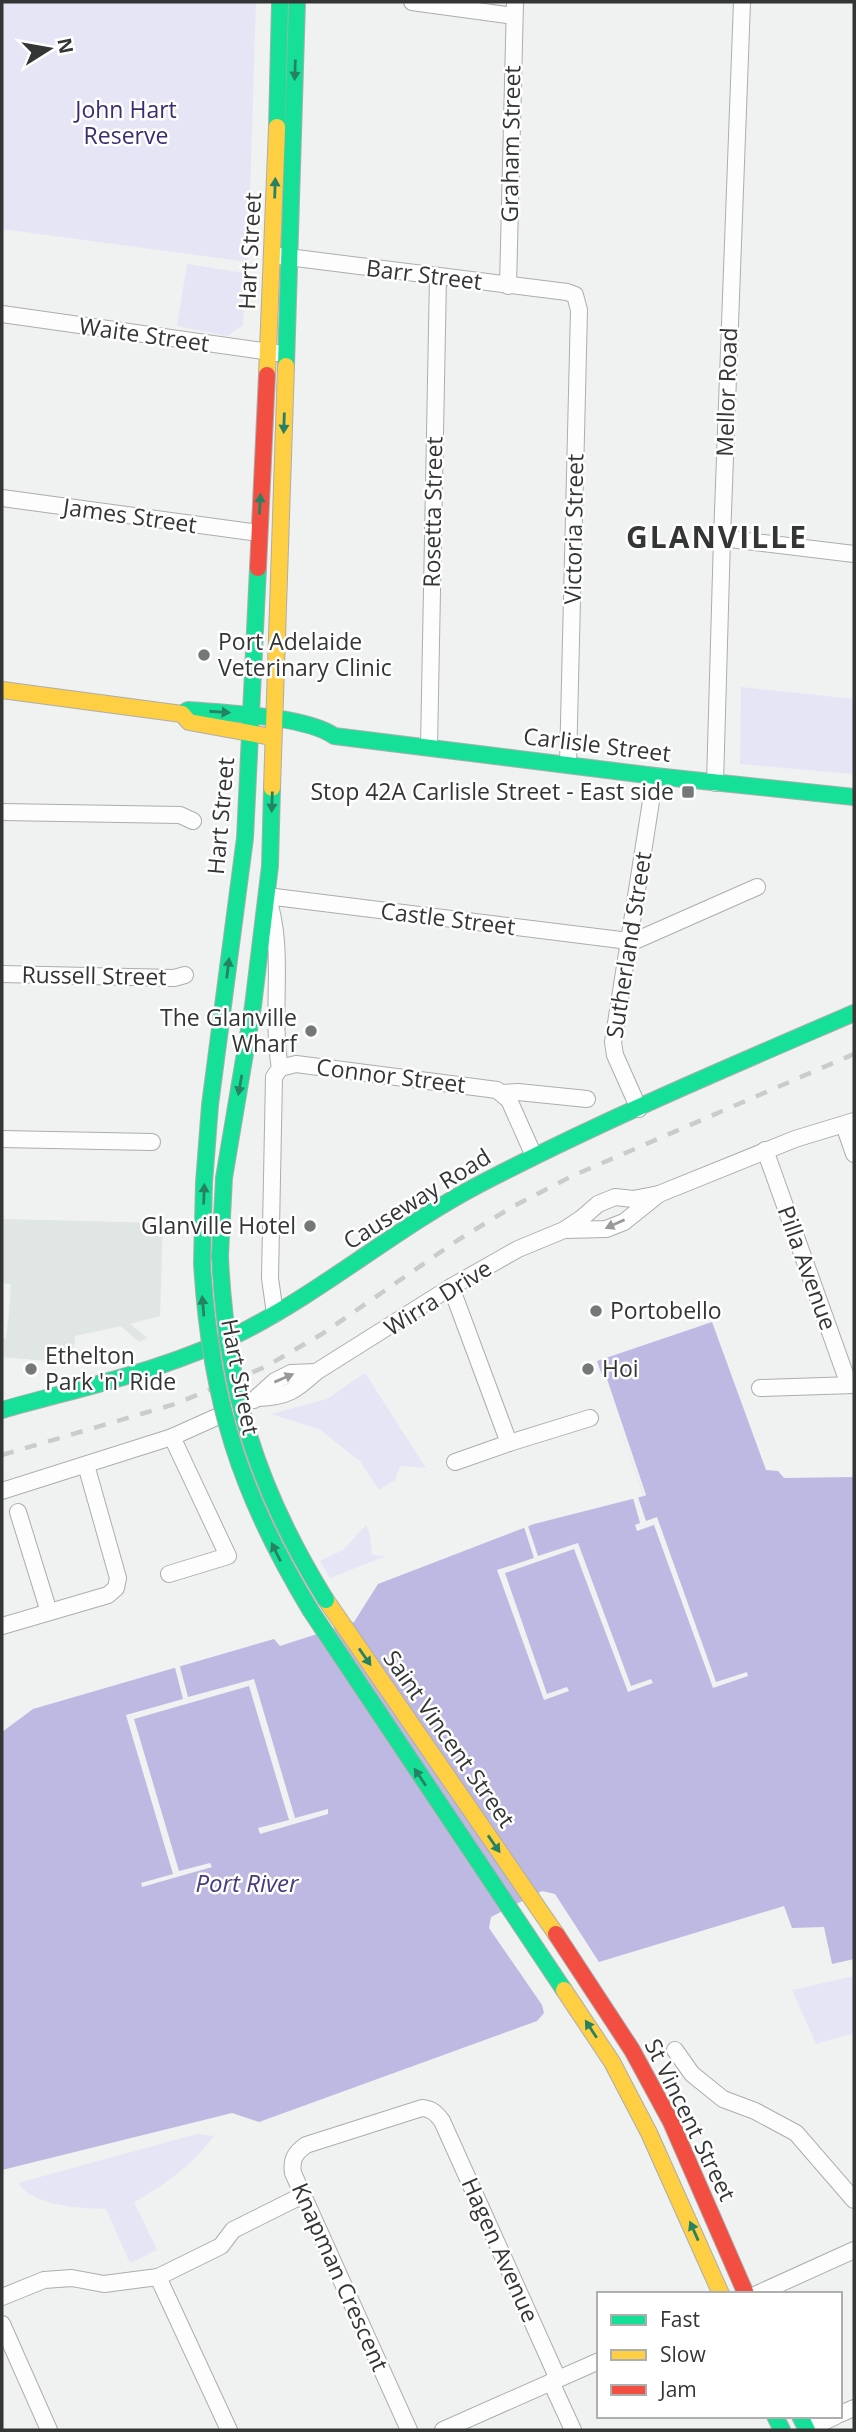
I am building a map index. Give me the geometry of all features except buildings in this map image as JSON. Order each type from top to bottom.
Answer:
[{"type":"main road","name":"Hart Street","points":[[280,2],[268,352],[245,838],[210,1105],[202,1263],[207,1349],[227,1437],[254,1508],[288,1576],[310,1611]]},
{"type":"main road","name":"Hart Street","points":[[297,2],[267,896],[253,1006],[224,1178],[220,1285],[228,1365],[244,1427],[270,1501],[305,1569],[326,1600]]},
{"type":"main road","name":"Carlisle Street","points":[[2,690],[181,714],[189,722],[274,737],[320,742],[334,736],[655,776],[854,797]]},
{"type":"main road","name":"Carlisle Street","points":[[181,714],[188,710],[251,715],[323,727],[334,736]]},
{"type":"main road","name":"Causeway Road","points":[[2,1410],[187,1356],[240,1333],[275,1314],[476,1186],[534,1156],[854,1013]]},
{"type":"main road","name":"Saint Vincent Street","points":[[326,1600],[535,1902]]},
{"type":"main road","name":"Saint Vincent Street","points":[[310,1611],[512,1915]]},
{"type":"main road","name":"St Vincent Street","points":[[535,1902],[648,2077],[671,2122],[745,2292]]},
{"type":"main road","name":"St Vincent Street","points":[[512,1915],[612,2062],[649,2133],[720,2292]]},
{"type":"street","points":[[412,2],[515,9]]},
{"type":"street","name":"Mellor Road","points":[[715,783],[742,2]]},
{"type":"street","name":"Graham Street","points":[[508,286],[515,9]]},
{"type":"street","name":"Barr Street","points":[[272,256],[575,295]]},
{"type":"street","name":"Rosetta Street","points":[[429,747],[438,277]]},
{"type":"street","name":"Victoria Street","points":[[569,764],[579,310],[575,295]]},
{"type":"street","name":"Waite Street","points":[[2,314],[287,355]]},
{"type":"street","name":"James Street","points":[[2,498],[259,533]]},
{"type":"street","points":[[722,538],[854,554]]},
{"type":"street","name":"Sutherland Street","points":[[639,1108],[613,1049],[655,776]]},
{"type":"street","points":[[2,812],[180,815],[193,821]]},
{"type":"street","points":[[629,941],[641,939],[757,887]]},
{"type":"street","name":"Castle Street","points":[[267,896],[629,941]]},
{"type":"street","name":"Hart Street","points":[[267,896],[275,918],[276,1043],[280,1068],[274,1077],[270,1278],[275,1314]]},
{"type":"street","name":"Russell Street","points":[[2,974],[174,978],[185,975]]},
{"type":"street","name":"Connor Street","points":[[280,1068],[296,1064],[489,1087],[502,1093],[518,1092],[587,1099]]},
{"type":"street","points":[[502,1093],[509,1100],[534,1156]]},
{"type":"street","points":[[849,1123],[854,1154]]},
{"type":"street","name":"Wirra Drive","points":[[2,1491],[172,1437],[258,1398],[275,1381],[291,1373],[316,1372],[451,1287],[518,1249],[564,1230],[598,1203],[615,1197],[633,1199],[659,1194],[765,1150],[849,1123]]},
{"type":"street","points":[[2,1139],[152,1142]]},
{"type":"street","name":"Pilla Avenue","points":[[765,1150],[852,1385]]},
{"type":"street","name":"Wirra Drive","points":[[564,1230],[606,1229],[624,1222],[659,1194]]},
{"type":"street","points":[[451,1287],[509,1443]]},
{"type":"street","points":[[760,1388],[852,1385]]},
{"type":"street","points":[[454,1462],[590,1418]]},
{"type":"street","points":[[169,1574],[228,1556],[172,1437]]},
{"type":"street","points":[[2,1626],[108,1595],[116,1588],[118,1578],[86,1465]]},
{"type":"street","points":[[19,1512],[49,1612]]},
{"type":"street","points":[[675,2050],[692,2074],[723,2099],[755,2111],[796,2133],[854,2200]]},
{"type":"street","name":"Knapman Crescent","points":[[409,2430],[293,2173],[292,2162],[297,2152],[306,2145],[422,2108],[431,2109],[442,2121]]},
{"type":"street","name":"Hagen Avenue","points":[[442,2121],[555,2380],[573,2430]]},
{"type":"street","points":[[2,2297],[44,2280],[72,2277],[104,2284],[158,2277],[221,2246],[233,2230],[303,2195]]},
{"type":"street","points":[[761,2292],[854,2250]]},
{"type":"street","points":[[158,2277],[229,2430]]},
{"type":"street","points":[[2,2324],[49,2430]]},
{"type":"street","points":[[443,2430],[597,2362]]},
{"type":"street","points":[[807,2430],[832,2418]]},
{"type":"shaded area","points":[[2,1219],[163,1223],[160,1316],[130,1324],[147,1338],[139,1342],[121,1326],[75,1336],[73,1358],[60,1362],[2,1357],[2,1338],[6,1338],[11,1284],[2,1283]]},
{"type":"green space","name":"John Hart Reserve","points":[[2,2],[256,2],[248,262],[2,229]]},
{"type":"green space","points":[[187,264],[245,273],[243,325],[227,336],[177,326]]},
{"type":"green space","points":[[741,687],[854,699],[854,774],[740,764]]},
{"type":"green space","points":[[365,1373],[426,1468],[400,1466],[395,1480],[379,1490],[360,1461],[319,1429],[271,1414],[327,1399]]},
{"type":"green space","points":[[366,1525],[372,1555],[386,1556],[330,1578],[320,1561],[343,1550]]},
{"type":"green space","points":[[854,1976],[854,2033],[816,2044],[792,1990]]},
{"type":"green space","points":[[197,2134],[214,2136],[177,2174],[134,2202],[157,2250],[130,2263],[106,2209],[46,2202],[26,2191],[18,2183]]},
{"type":"water","name":"Port River","points":[[712,1322],[766,1470],[778,1471],[784,1478],[854,1477],[854,1959],[832,1964],[824,1927],[792,1928],[784,1906],[599,1962],[555,1894],[542,1891],[491,1917],[489,1928],[542,2005],[544,2013],[537,2021],[259,2122],[232,2113],[2,2170],[2,1732],[33,1709],[274,1639],[280,1646],[354,1622],[378,1584],[534,1524],[644,1496],[597,1361]]},
{"type":"pier","points":[[605,1373],[646,1495],[644,1496],[601,1374]]},
{"type":"pier","points":[[638,1497],[646,1521],[657,1517],[716,1682],[747,1672],[748,1676],[713,1688],[654,1525],[637,1531],[635,1525],[640,1523],[633,1498]]},
{"type":"pier","points":[[528,1526],[538,1556],[578,1543],[631,1686],[651,1679],[653,1683],[628,1692],[574,1549],[505,1573],[547,1694],[567,1687],[569,1691],[544,1700],[497,1570],[534,1558],[524,1527]]},
{"type":"pier","points":[[179,1663],[188,1697],[254,1679],[295,1818],[328,1809],[328,1814],[260,1834],[258,1828],[289,1820],[249,1686],[134,1719],[179,1871],[210,1863],[212,1867],[142,1887],[141,1883],[173,1874],[126,1715],[183,1699],[174,1664]]},
{"type":"railway","points":[[2,1455],[175,1404],[265,1367],[322,1334],[458,1240],[512,1207],[570,1177],[854,1054]]},
{"type":"traffic: fast","points":[[277,127],[280,2]]},
{"type":"traffic: fast","points":[[286,366],[297,2]]},
{"type":"traffic: fast","points":[[202,1263],[210,1105],[245,838],[258,568]]},
{"type":"traffic: fast","points":[[182,714],[188,710],[264,717],[304,724],[334,736],[655,776],[854,797]]},
{"type":"traffic: fast","points":[[220,1256],[224,1178],[253,1006],[270,866],[272,788]]},
{"type":"traffic: fast","points":[[2,1410],[155,1367],[215,1345],[275,1314],[421,1218],[482,1183],[620,1116],[854,1013]]},
{"type":"traffic: fast","points":[[220,1256],[229,1350],[249,1436],[281,1517],[326,1600]]},
{"type":"traffic: fast","points":[[202,1263],[212,1359],[233,1444],[265,1527],[311,1611]]},
{"type":"traffic: fast","points":[[311,1611],[564,1990]]},
{"type":"traffic: fast","points":[[776,2418],[782,2430]]},
{"type":"traffic: fast","points":[[801,2418],[807,2430]]},
{"type":"traffic: slow","points":[[267,375],[277,127]]},
{"type":"traffic: slow","points":[[272,788],[286,366]]},
{"type":"traffic: slow","points":[[2,690],[182,714],[189,722],[266,736]]},
{"type":"traffic: slow","points":[[326,1600],[556,1934]]},
{"type":"traffic: slow","points":[[564,1990],[612,2062],[649,2133],[720,2292]]},
{"type":"traffic: jam","points":[[258,568],[267,375]]},
{"type":"traffic: jam","points":[[556,1934],[632,2050],[671,2122],[745,2292]]},
{"type":"place","name":"Port Adelaide Veterinary Clinic","points":[[204,655]]},
{"type":"place","name":"Stop 42A Carlisle Street - East side","points":[[688,792]]},
{"type":"place","name":"The Glanville Wharf","points":[[311,1031]]},
{"type":"place","name":"Glanville Hotel","points":[[310,1226]]},
{"type":"place","name":"Portobello","points":[[596,1311]]},
{"type":"place","name":"Ethelton Park 'n' Ride","points":[[31,1369]]},
{"type":"place","name":"Hoi","points":[[588,1369]]},
{"type":"district","name":"GLANVILLE","points":[[717,538]]}]
